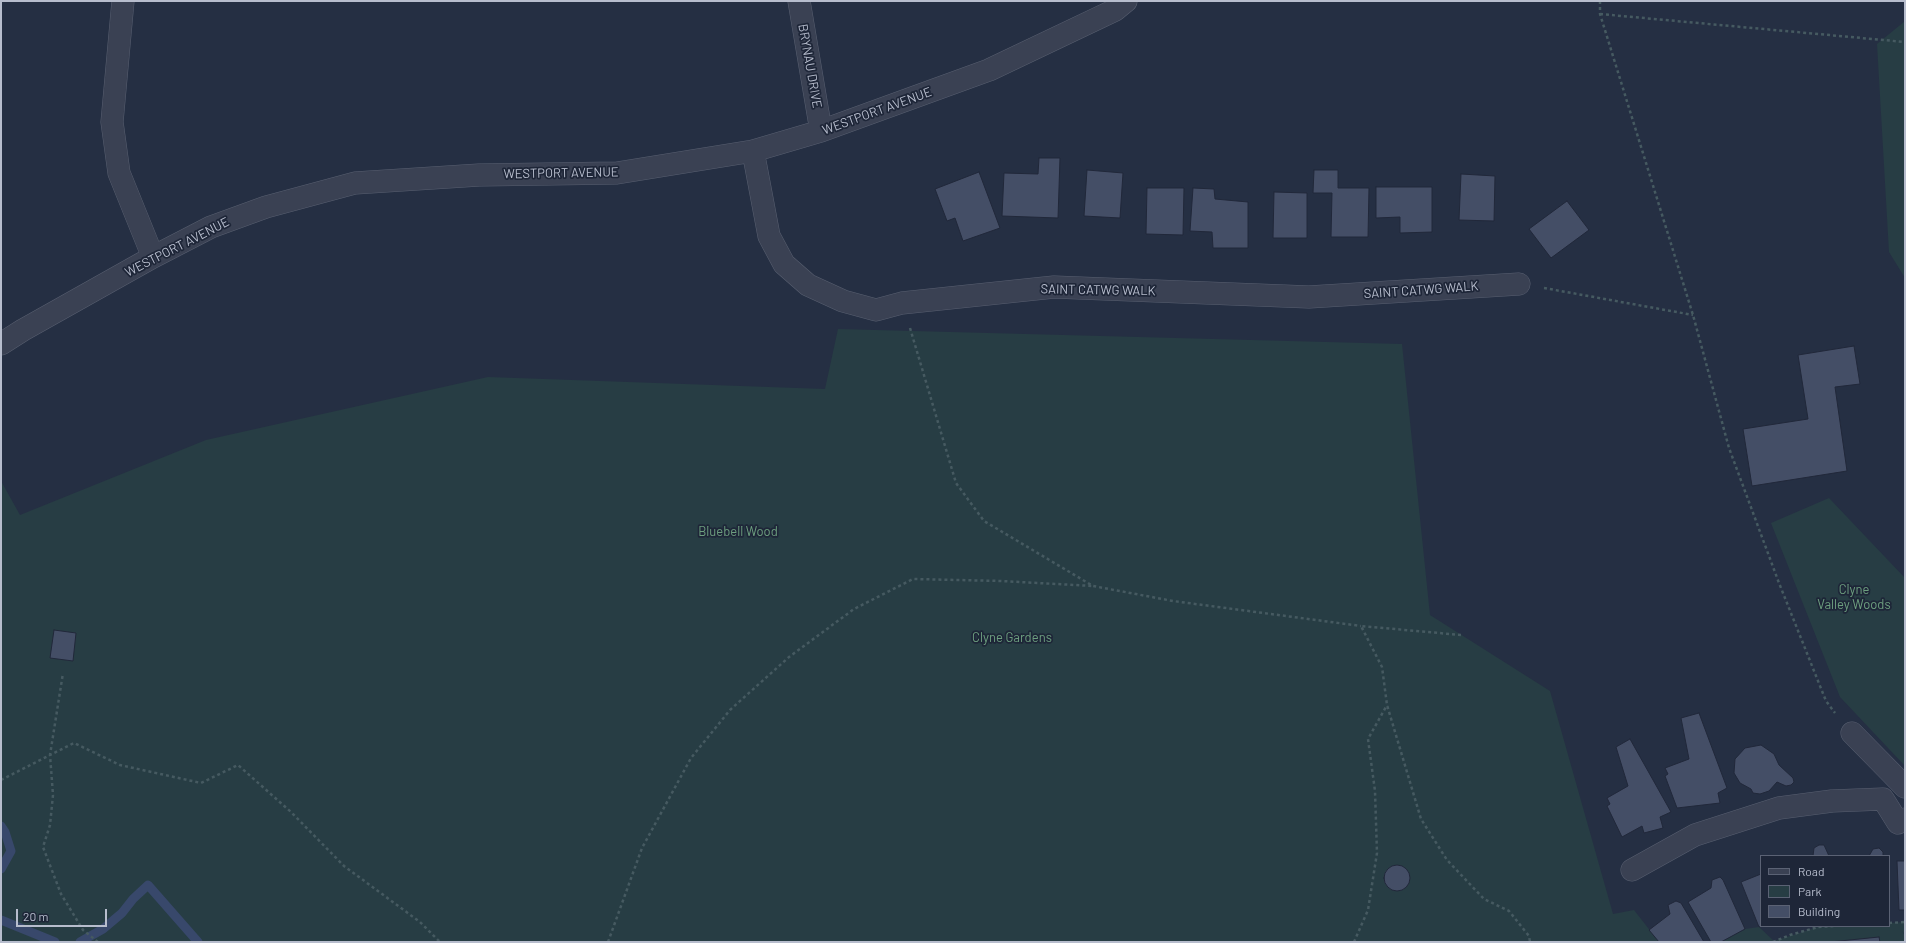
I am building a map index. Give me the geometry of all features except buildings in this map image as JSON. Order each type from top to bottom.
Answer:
[{"type":"street","points":[[123,1],[112,122],[119,173],[153,257]]},
{"type":"street","name":"BRYNAU DRIVE","points":[[799,1],[821,131]]},
{"type":"street","name":"WESTPORT AVENUE","points":[[1,344],[23,330],[153,257],[218,224],[266,207],[355,183],[479,175],[617,173],[754,151],[821,131],[989,70],[1114,10],[1126,1]]},
{"type":"street","name":"SAINT CATWG WALK","points":[[754,151],[769,236],[784,264],[808,285],[843,301],[876,310],[902,303],[1054,287],[1309,297],[1519,284]]},
{"type":"street","points":[[1852,733],[1905,787]]},
{"type":"street","points":[[1632,870],[1695,835],[1778,808],[1832,801],[1882,799],[1898,823],[1905,819]]},
{"type":"path","points":[[1600,1],[1600,14],[1693,315],[1729,448],[1779,583],[1826,702],[1852,733]]},
{"type":"path","points":[[1600,14],[1905,42]]},
{"type":"path","points":[[1519,284],[1693,315]]},
{"type":"path","points":[[902,303],[956,483],[984,521],[1093,586]]},
{"type":"path","points":[[608,942],[642,848],[691,758],[730,710],[789,657],[854,609],[912,580],[1001,581],[1093,586],[1173,601],[1360,626],[1460,635]]},
{"type":"path","points":[[1360,626],[1382,667],[1388,705],[1421,819],[1447,860],[1484,898],[1509,911],[1529,936],[1530,942]]},
{"type":"path","points":[[63,673],[50,755],[53,796],[50,825],[43,847],[61,894],[83,930],[98,942]]},
{"type":"path","points":[[1354,942],[1368,910],[1377,853],[1375,791],[1368,740],[1388,705]]},
{"type":"path","points":[[1,780],[74,743],[120,766],[201,783],[238,765],[291,812],[344,866],[420,922],[440,942]]},
{"type":"path","points":[[1890,923],[1905,922]]},
{"type":"path","points":[[1773,942],[1790,935],[1818,927]]},
{"type":"green space","points":[[1905,21],[1905,278],[1889,252],[1877,44]]},
{"type":"green space","name":"Clyne Gardens","points":[[838,329],[1402,344],[1430,615],[1550,691],[1613,914],[1634,910],[1659,942],[1,942],[1,481],[20,515],[206,440],[488,377],[825,389]]},
{"type":"green space","name":"Clyne Valley Woods","points":[[1829,498],[1905,578],[1905,766],[1840,697],[1771,523]]},
{"type":"green space","points":[[1905,922],[1905,934],[1902,931],[1905,936],[1905,942],[1880,942],[1879,937],[1830,942],[1721,942],[1745,929],[1759,927],[1774,941],[1818,927],[1890,927],[1890,923]]},
{"type":"waterway","points":[[1,826],[5,832],[11,851],[1,869]]},
{"type":"waterway","points":[[80,942],[103,929],[122,913],[133,899],[148,885],[198,942]]},
{"type":"waterway","points":[[1,920],[55,942]]},
{"type":"park label","name":"Bluebell Wood","points":[[738,532]]}]
